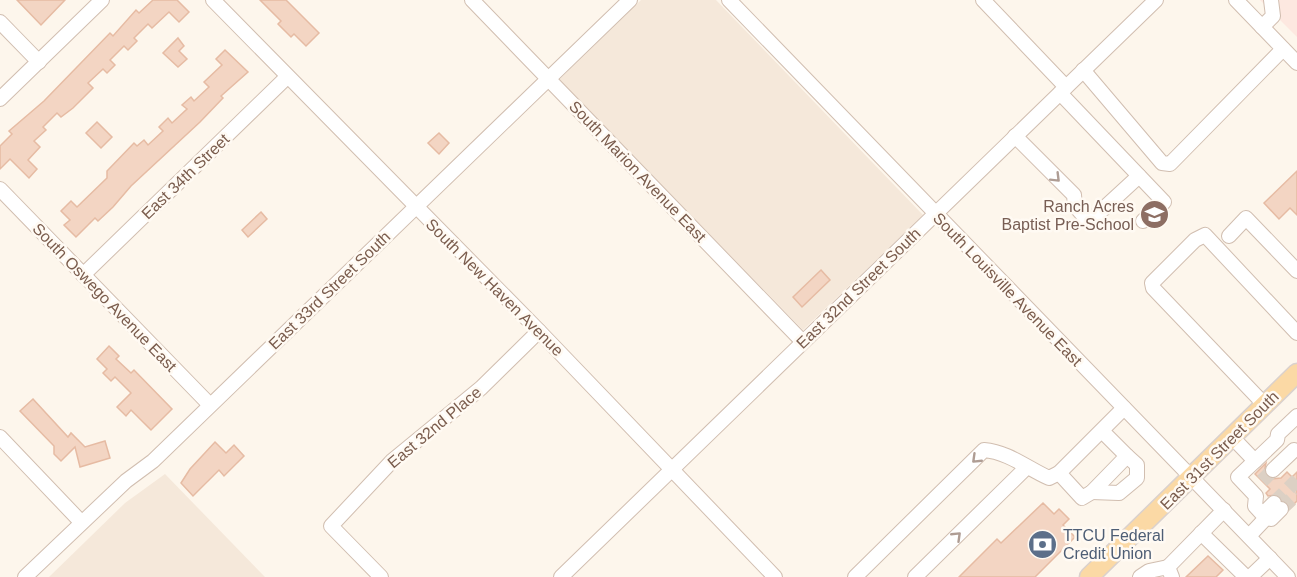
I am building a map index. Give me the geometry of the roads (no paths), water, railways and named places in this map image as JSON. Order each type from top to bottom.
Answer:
[{"type":"main road","name":"East 31st Street South","points":[[1089,577],[1297,373]]},
{"type":"street","points":[[0,99],[102,0]]},
{"type":"street","name":"South New Haven Avenue","points":[[213,0],[539,331],[775,577]]},
{"type":"street","name":"South Marion Avenue East","points":[[472,0],[803,342]]},
{"type":"street","name":"East 33rd Street South","points":[[25,577],[81,522],[153,461],[630,0]]},
{"type":"street","name":"South Louisville Avenue East","points":[[729,0],[1288,577]]},
{"type":"street","points":[[983,0],[1164,202],[1143,221]]},
{"type":"street","name":"East 32nd Street South","points":[[561,577],[1156,0]]},
{"type":"street","points":[[1236,0],[1297,63]]},
{"type":"street","points":[[1262,27],[1273,16],[1271,0]]},
{"type":"street","points":[[0,22],[39,62]]},
{"type":"street","points":[[1083,70],[1162,163],[1170,164],[1283,49]]},
{"type":"street","name":"East 34th Street","points":[[83,275],[287,77]]},
{"type":"street","points":[[1015,136],[1074,195],[1074,206],[1089,222],[1139,176]]},
{"type":"street","name":"South Oswego Avenue East","points":[[0,189],[210,405]]},
{"type":"street","points":[[1228,236],[1246,218],[1297,271]]},
{"type":"street","points":[[1264,404],[1153,288],[1152,283],[1195,240],[1205,235],[1297,333]]},
{"type":"street","name":"East 32nd Place","points":[[381,577],[331,526],[392,461],[481,388],[539,331]]},
{"type":"street","points":[[855,577],[984,450],[1002,452],[1026,468],[1049,478],[1059,473],[1124,408]]},
{"type":"street","points":[[1268,467],[1278,434],[1297,416]]},
{"type":"street","points":[[1092,492],[1119,493],[1137,478],[1132,461],[1102,431]]},
{"type":"street","points":[[1278,434],[1294,448],[1268,467],[1238,477],[1257,486],[1255,506],[1264,516],[1271,519],[1278,506]]},
{"type":"street","points":[[0,437],[81,522]]},
{"type":"street","points":[[1232,437],[1268,467]]},
{"type":"street","points":[[1059,473],[1082,498],[1132,461]]},
{"type":"street","points":[[920,575],[1026,468]]},
{"type":"street","points":[[1140,577],[1149,571],[1170,572],[1201,533],[1224,510]]},
{"type":"street","points":[[1249,536],[1264,516]]},
{"type":"street","points":[[1201,533],[1248,577],[1270,558]]},
{"type":"tunnel","points":[[1262,481],[1273,470]]},
{"type":"tunnel","points":[[1274,503],[1297,480]]},
{"type":"tunnel","points":[[1281,509],[1297,494]]},
{"type":"place","name":"Ranch Acres Baptist Pre-School","points":[[1155,215]]},
{"type":"place","name":"TTCU Federal Credit Union","points":[[1042,544]]}]
